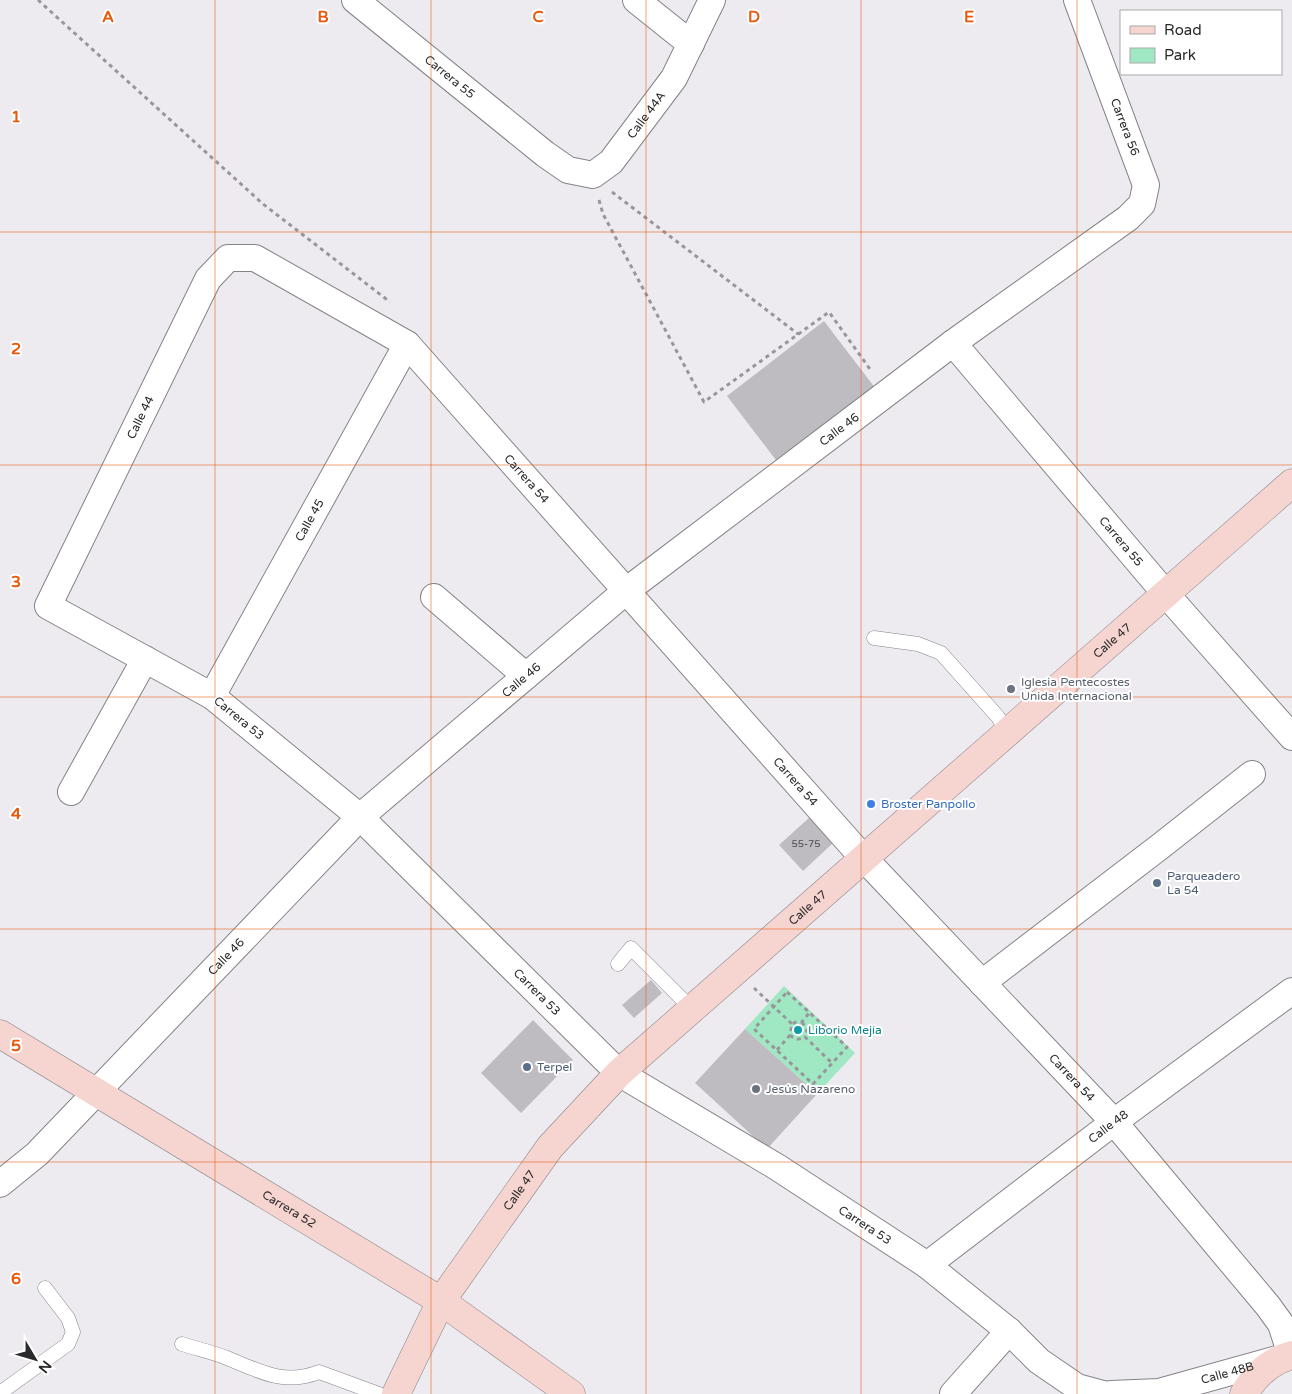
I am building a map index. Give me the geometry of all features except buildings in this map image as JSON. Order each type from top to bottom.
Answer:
[{"type":"main road","name":"Calle 47","points":[[396,1394],[441,1301],[550,1147],[619,1073],[1292,483]]},
{"type":"main road","name":"Carrera 52","points":[[0,1034],[441,1301],[571,1394]]},
{"type":"main road","points":[[1244,1394],[1252,1380],[1267,1367],[1289,1356]]},
{"type":"street","name":"Carrera 55","points":[[355,0],[545,154],[568,170],[593,177]]},
{"type":"street","points":[[636,0],[691,44]]},
{"type":"street","name":"Calle 44A","points":[[593,177],[611,162],[674,78],[712,0]]},
{"type":"street","name":"Carrera 56","points":[[1077,0],[1146,185],[1142,204],[1128,218],[1100,240]]},
{"type":"street","name":"Calle 46","points":[[0,1184],[37,1154],[97,1093],[360,817],[626,591],[952,343],[1100,240]]},
{"type":"street","name":"Calle 44","points":[[48,606],[208,279],[228,258],[255,258]]},
{"type":"street","name":"Carrera 54","points":[[255,258],[407,344],[864,858],[1114,1122],[1268,1306],[1281,1324],[1289,1356]]},
{"type":"street","name":"Carrera 55","points":[[952,343],[1165,593],[1292,737]]},
{"type":"street","name":"Calle 45","points":[[212,696],[407,344]]},
{"type":"street","points":[[434,597],[526,676]]},
{"type":"street","name":"Carrera 53","points":[[48,606],[212,696],[360,817],[619,1073],[777,1167],[926,1265],[1009,1331],[1040,1361],[1077,1387],[1103,1394]]},
{"type":"street","points":[[71,792],[145,659]]},
{"type":"street","points":[[982,983],[1252,774]]},
{"type":"street","name":"Calle 48","points":[[926,1265],[1292,990]]},
{"type":"street","points":[[953,1394],[1009,1331]]},
{"type":"street","name":"Calle 48B","points":[[1111,1394],[1159,1392],[1289,1356]]},
{"type":"lane","points":[[874,638],[918,644],[941,653],[998,717],[1007,732]]},
{"type":"lane","points":[[618,964],[632,948],[691,1008]]},
{"type":"lane","points":[[0,1393],[68,1344],[73,1332],[68,1318],[45,1288]]},
{"type":"lane","points":[[182,1344],[224,1357],[271,1376],[306,1378],[319,1372],[379,1394]]},
{"type":"path","points":[[38,0],[263,204],[396,307]]},
{"type":"path","points":[[593,177],[798,334]]},
{"type":"path","points":[[593,177],[603,214],[704,402],[829,312],[887,393]]},
{"type":"path","points":[[787,992],[847,1047],[813,1084],[754,1029],[773,1007],[787,992]]},
{"type":"path","points":[[773,1007],[792,1024]]},
{"type":"path","points":[[802,1022],[809,1013]]},
{"type":"path","points":[[792,1024],[802,1022]]},
{"type":"path","points":[[790,1035],[800,1040],[805,1037],[807,1030],[802,1022]]},
{"type":"path","points":[[777,1050],[790,1035],[792,1024]]},
{"type":"path","points":[[805,1037],[832,1063]]},
{"type":"green space","name":"Liborio Mejía","points":[[784,986],[855,1053],[817,1094],[745,1029]]},
{"type":"place","name":"Iglesia Pentecostes Unida Internacional","points":[[1011,689]]},
{"type":"place","name":"Broster Panpollo","points":[[871,804]]},
{"type":"place","name":"Parqueadero La 54","points":[[1157,883]]},
{"type":"place","name":"Liborio Mejía","points":[[798,1030]]},
{"type":"place","name":"Terpel","points":[[527,1067]]},
{"type":"place","name":"Jesús Nazareno","points":[[756,1089]]}]
